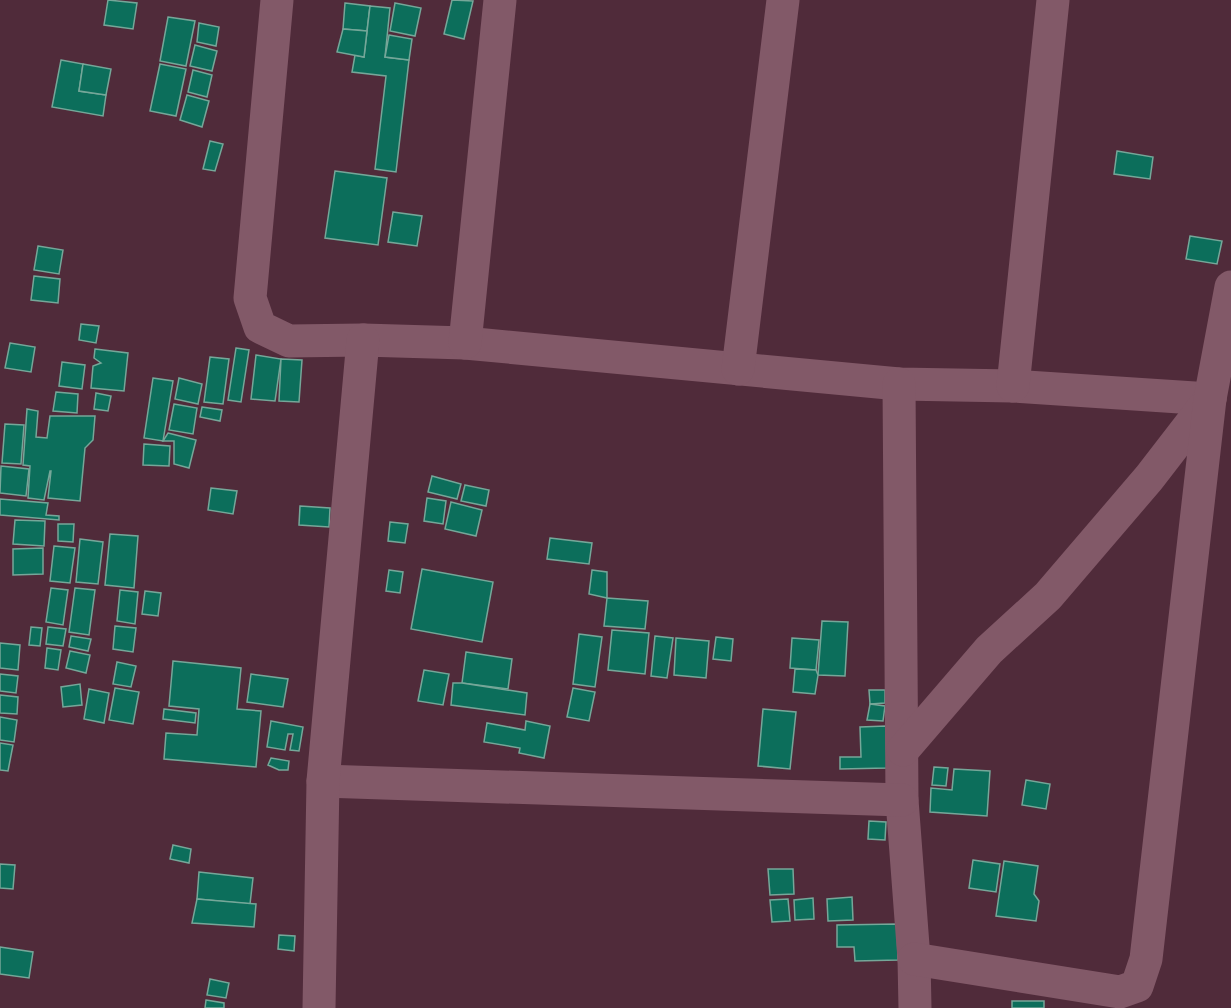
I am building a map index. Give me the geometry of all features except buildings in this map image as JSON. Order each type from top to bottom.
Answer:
[{"type":"street","points":[[277,0],[250,298],[260,327],[289,341],[363,340],[465,343],[899,384],[1012,386],[1210,399]]},
{"type":"street","points":[[465,343],[500,0]]},
{"type":"street","points":[[738,369],[783,0]]},
{"type":"street","points":[[1012,386],[1053,0]]},
{"type":"street","points":[[914,959],[1120,992],[1137,986],[1146,959],[1210,399],[1227,334],[1231,287]]},
{"type":"street","points":[[319,1008],[323,781],[363,340]]},
{"type":"street","points":[[899,384],[902,800],[914,959],[915,1008]]},
{"type":"street","points":[[903,750],[989,650],[1048,596],[1149,478],[1210,399]]},
{"type":"street","points":[[323,781],[902,800]]}]
